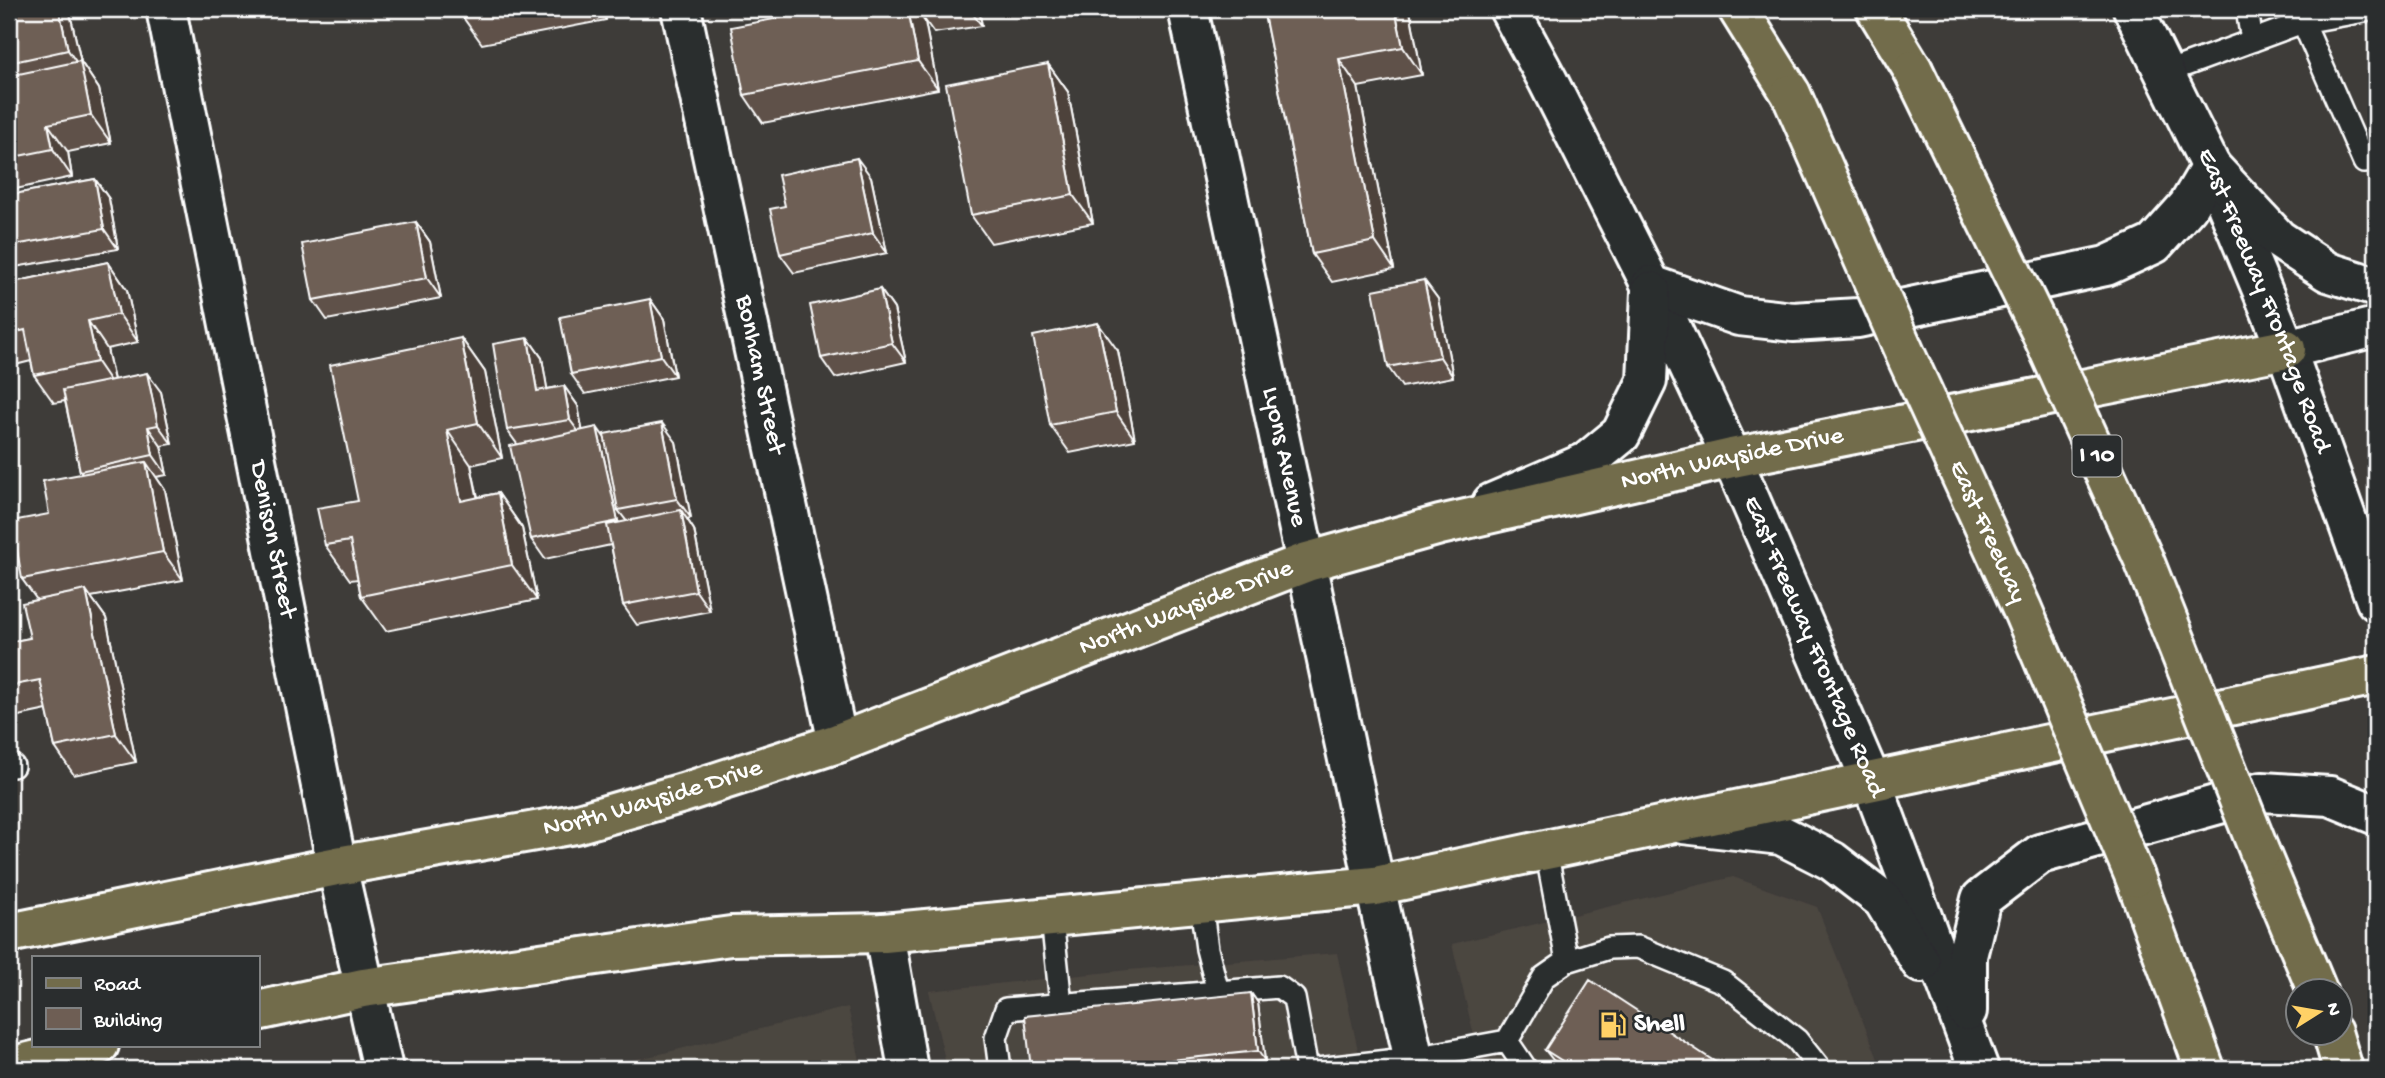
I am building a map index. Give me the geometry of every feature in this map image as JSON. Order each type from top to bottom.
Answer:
[{"type":"main road","name":"Denison Street","points":[[166,9],[337,866],[383,1069]]},
{"type":"main road","name":"Bonham Street","points":[[681,9],[838,743]]},
{"type":"main road","name":"Lyons Avenue","points":[[1188,9],[1374,886],[1415,1063]]},
{"type":"main road","name":"East Freeway Frontage Road","points":[[1509,9],[1651,285],[1732,458],[1872,783],[1973,1053]]},
{"type":"main road","name":"East Freeway","points":[[1738,9],[1791,94],[2022,609],[2135,877],[2205,1069]]},
{"type":"main road","name":"I 10","points":[[1876,9],[1913,70],[2040,330],[2137,546],[2311,976]]},
{"type":"main road","name":"East Freeway Frontage Road","points":[[2133,9],[2211,167],[2286,349],[2376,601]]},
{"type":"main road","points":[[1440,526],[1587,462],[1621,434],[1647,381],[1651,285],[1739,316],[1793,322],[1858,318],[2092,269],[2106,266],[2154,244],[2188,206],[2211,167],[2277,239],[2328,272],[2376,287]]},
{"type":"main road","name":"North Wayside Drive","points":[[9,933],[337,866],[575,824],[683,793],[838,743],[1307,562],[1440,526],[1732,458],[2286,349],[2376,327]]},
{"type":"main road","points":[[259,1011],[363,988],[731,936],[884,933],[1374,886],[2376,675]]},
{"type":"main road","points":[[1973,1053],[1967,956],[1981,899],[2040,854],[2262,792],[2330,796],[2376,815]]},
{"type":"main road","points":[[1678,823],[1781,835],[1832,862],[1883,901],[1973,1053]]},
{"type":"main road","points":[[884,933],[908,1069]]},
{"type":"main road","points":[[9,1067],[95,1046]]},
{"type":"main road","points":[[2336,1046],[2343,1069]]},
{"type":"lane","points":[[2247,9],[2252,41]]},
{"type":"lane","points":[[2164,73],[2302,22],[2376,9]]},
{"type":"lane","points":[[2302,22],[2364,162],[2376,161]]},
{"type":"lane","points":[[1546,850],[1567,961]]},
{"type":"lane","points":[[1201,904],[1207,949],[1218,992]]},
{"type":"lane","points":[[1052,918],[1061,1004]]},
{"type":"lane","points":[[1317,1069],[1415,1063],[1507,1041],[1544,977],[1567,961],[1609,948],[1638,947],[1723,982],[1797,1040],[1820,1069]]},
{"type":"lane","points":[[1000,1069],[996,1038],[1006,1009],[1279,987],[1294,998],[1307,1069]]},
{"type":"lane","points":[[1507,1041],[1526,1069]]},
{"type":"shaded area","points":[[1733,877],[1817,907],[1882,1069],[1482,1069],[1452,944]]},
{"type":"shaded area","points":[[1337,953],[1362,1069],[947,1069],[929,991],[1128,970]]},
{"type":"shaded area","points":[[848,1007],[862,1069],[588,1069],[652,1056]]},
{"type":"building","points":[[9,9],[59,9],[68,50],[9,63]]},
{"type":"building","points":[[461,9],[501,9],[462,16]]},
{"type":"building","points":[[827,9],[908,9],[918,61],[744,95],[731,27]]},
{"type":"building","points":[[1263,9],[1395,9],[1403,47],[1339,59],[1375,241],[1312,254]]},
{"type":"building","points":[[80,61],[91,115],[48,124],[53,149],[9,158],[9,76]]},
{"type":"building","points":[[1048,64],[1073,195],[971,215],[946,84]]},
{"type":"building","points":[[857,158],[873,233],[780,254],[770,209],[785,206],[778,175]]},
{"type":"building","points":[[95,179],[104,229],[9,246],[9,195]]},
{"type":"building","points":[[416,222],[427,278],[313,300],[302,244]]},
{"type":"building","points":[[108,262],[119,314],[88,321],[97,362],[34,375],[25,330],[9,334],[9,283]]},
{"type":"building","points":[[1424,280],[1440,357],[1388,367],[1373,290]]},
{"type":"building","points":[[880,289],[892,343],[821,358],[810,305]]},
{"type":"building","points":[[650,299],[661,356],[571,374],[560,317]]},
{"type":"building","points":[[1098,323],[1116,412],[1050,425],[1033,336]]},
{"type":"building","points":[[461,338],[478,423],[447,430],[461,501],[498,493],[512,565],[361,596],[350,541],[325,545],[317,508],[358,501],[330,365]]},
{"type":"building","points":[[528,338],[537,391],[564,386],[570,420],[507,430],[493,344]]},
{"type":"building","points":[[147,373],[158,425],[148,427],[153,455],[80,471],[63,390]]},
{"type":"building","points":[[662,423],[677,499],[618,510],[604,434]]},
{"type":"building","points":[[597,427],[618,521],[531,539],[510,446]]},
{"type":"building","points":[[146,462],[163,552],[22,579],[12,521],[49,514],[43,481]]},
{"type":"building","points":[[681,510],[696,591],[623,605],[607,525]]},
{"type":"building","points":[[86,590],[116,734],[55,747],[40,680],[9,686],[9,642],[30,638],[22,603]]},
{"type":"building","name":"Shell","points":[[1590,980],[1726,1069],[1575,1069],[1545,1050]]},
{"type":"building","points":[[1251,993],[1258,1051],[1082,1069],[1031,1069],[1025,1016]]},
{"type":"place","name":"Shell","points":[[1613,1025]]}]
